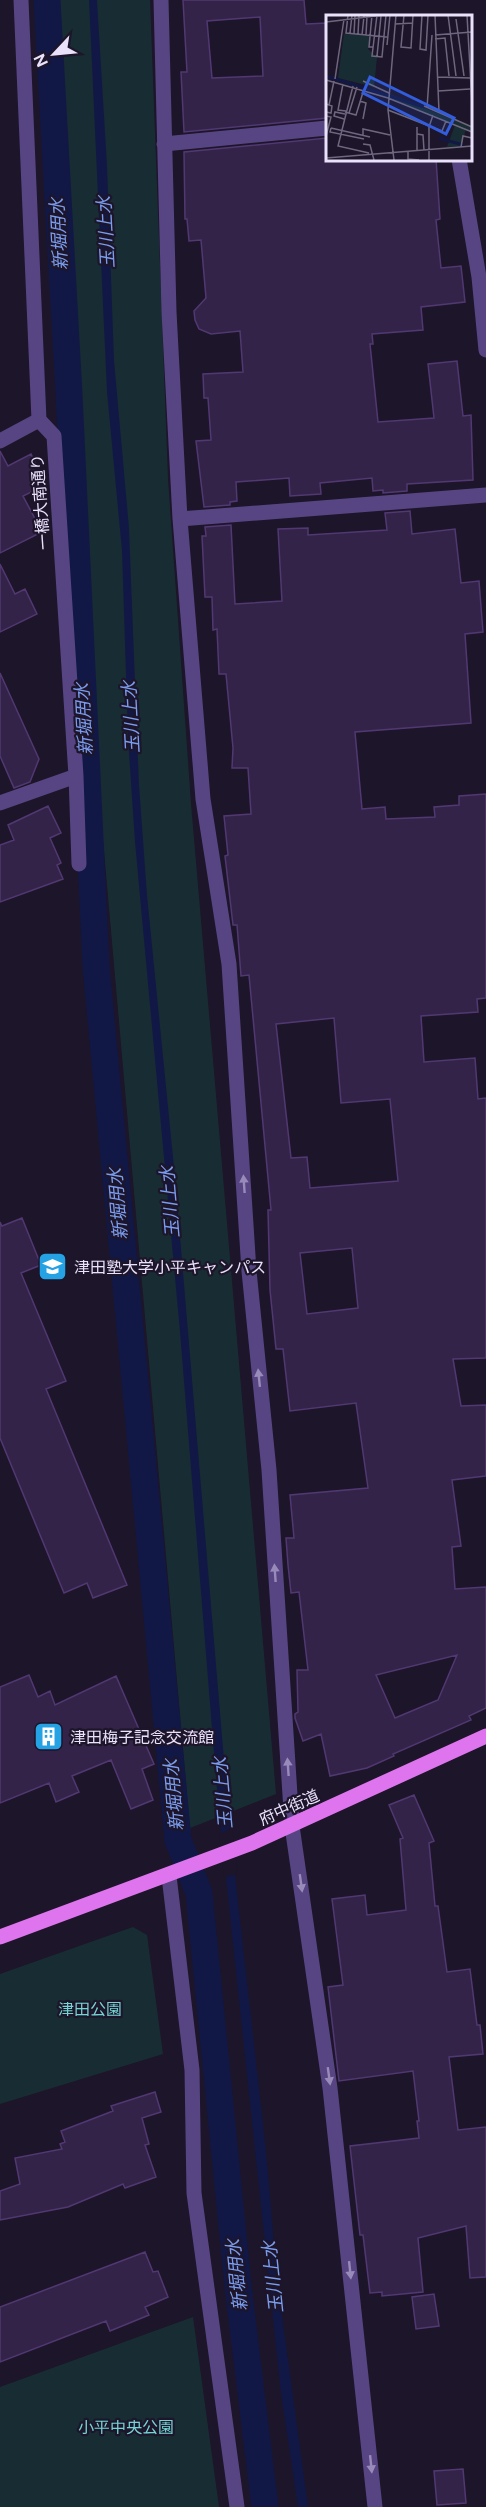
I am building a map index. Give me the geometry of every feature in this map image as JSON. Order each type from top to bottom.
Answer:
[{"type":"main road","name":"府中街道","points":[[0,1937],[252,1844],[486,1736]]},
{"type":"street","points":[[0,441],[39,420],[21,0]]},
{"type":"street","points":[[161,0],[169,312],[180,519],[203,799],[229,964],[249,1271],[269,1470],[292,1826],[330,2088],[375,2507]]},
{"type":"street","points":[[165,144],[326,128]]},
{"type":"street","points":[[459,160],[482,276],[486,350]]},
{"type":"street","name":"一橋大南通り","points":[[39,420],[54,436],[76,776],[79,864]]},
{"type":"street","points":[[180,519],[486,495]]},
{"type":"street","points":[[0,803],[76,776]]},
{"type":"street","points":[[170,1875],[192,2070],[194,2193],[237,2507]]},
{"type":"green space","points":[[43,0],[150,0],[168,479],[191,804],[276,1794],[190,1828],[58,328]]},
{"type":"green space","name":"津田公園","points":[[133,1927],[147,1935],[163,2054],[0,2104],[0,1974]]},
{"type":"green space","name":"小平中央公園","points":[[193,2317],[219,2507],[0,2507],[0,2387]]},
{"type":"water","name":"玉川上水","points":[[89,0],[97,0],[107,165],[114,360],[129,528],[139,785],[147,895],[175,1177],[230,1831],[266,2151],[277,2279],[308,2507],[298,2507],[281,2393],[218,1803],[180,1332],[135,842],[128,738],[122,551],[107,392]]},
{"type":"pier","points":[[232,1828],[238,1873],[224,1878],[219,1834]]},
{"type":"building","points":[[183,0],[304,0],[306,24],[326,23],[326,118],[184,132],[181,72],[187,72]],"holes":[[[260,17],[263,76],[212,78],[207,21]]]},
{"type":"building","points":[[326,138],[326,160],[436,160],[440,219],[436,220],[441,268],[461,266],[465,302],[421,307],[423,330],[372,334],[373,344],[370,344],[378,422],[434,418],[428,364],[457,361],[463,416],[471,415],[473,480],[407,484],[407,491],[383,493],[383,490],[373,491],[372,478],[320,483],[321,494],[290,496],[289,478],[236,482],[237,501],[230,502],[230,505],[204,507],[196,441],[211,440],[208,398],[204,398],[203,374],[243,372],[240,331],[211,334],[199,329],[195,320],[194,311],[206,298],[201,240],[189,241],[187,219],[185,219],[184,152]]},
{"type":"building","points":[[0,451],[8,466],[31,454],[46,485],[23,496],[42,532],[0,553]]},
{"type":"building","points":[[410,511],[412,534],[455,529],[461,583],[479,581],[483,632],[465,634],[471,723],[355,732],[362,809],[385,807],[386,819],[435,817],[434,807],[459,805],[459,796],[486,794],[486,998],[477,999],[478,1012],[421,1016],[424,1062],[475,1058],[478,1099],[486,1098],[486,1358],[453,1359],[461,1406],[486,1405],[486,1476],[452,1480],[461,1546],[452,1547],[455,1589],[486,1587],[486,1708],[469,1716],[471,1720],[393,1754],[394,1756],[367,1768],[330,1776],[321,1734],[303,1741],[295,1718],[298,1712],[297,1670],[308,1670],[299,1592],[291,1593],[288,1565],[286,1538],[294,1538],[290,1495],[368,1488],[356,1403],[290,1411],[283,1349],[276,1349],[270,1290],[268,1210],[271,1210],[249,975],[241,976],[237,925],[233,925],[225,856],[228,855],[224,816],[251,814],[248,768],[232,768],[233,748],[226,674],[219,674],[217,629],[213,630],[212,597],[205,597],[202,536],[206,536],[205,527],[231,525],[235,604],[282,601],[278,529],[308,528],[308,535],[387,530],[385,513]],"holes":[[[334,1018],[341,1103],[390,1099],[398,1181],[310,1188],[307,1157],[291,1158],[276,1024]],[[352,1248],[358,1308],[307,1314],[300,1253]],[[457,1655],[438,1700],[395,1718],[376,1675]]]},
{"type":"building","points":[[0,564],[15,594],[25,589],[37,614],[0,632]]},
{"type":"building","points":[[0,673],[39,759],[30,782],[14,788],[0,756]]},
{"type":"building","points":[[48,806],[61,833],[50,838],[61,863],[57,865],[63,879],[0,902],[0,845],[14,840],[8,825]]},
{"type":"building","points":[[22,1218],[41,1265],[21,1273],[66,1381],[46,1389],[127,1585],[93,1598],[87,1583],[64,1593],[0,1438],[0,1222],[2,1226]]},
{"type":"building","points":[[29,1675],[38,1697],[50,1691],[55,1705],[116,1676],[154,1764],[142,1769],[153,1800],[131,1809],[111,1760],[72,1776],[79,1792],[56,1802],[49,1783],[0,1803],[0,1687]]},
{"type":"building","points":[[414,1795],[434,1841],[429,1843],[435,1906],[438,1906],[447,1972],[470,1969],[477,2025],[480,2025],[483,2054],[449,2057],[458,2130],[486,2127],[486,2277],[470,2278],[466,2226],[418,2238],[423,2292],[382,2296],[382,2292],[370,2293],[363,2235],[360,2235],[350,2146],[419,2138],[413,2071],[339,2081],[328,1987],[343,1985],[332,1899],[365,1895],[367,1915],[406,1910],[400,1839],[403,1838],[389,1805]]},
{"type":"building","points":[[155,2092],[161,2112],[142,2118],[149,2144],[145,2145],[156,2177],[125,2188],[123,2184],[68,2207],[0,2220],[0,2191],[20,2184],[15,2158],[62,2149],[60,2144],[65,2142],[61,2131],[113,2111],[111,2106]]},
{"type":"building","points":[[145,2252],[153,2272],[158,2271],[168,2297],[145,2307],[149,2315],[110,2331],[106,2321],[0,2362],[0,2307]]},
{"type":"building","points":[[434,2294],[439,2326],[416,2329],[412,2297]]},
{"type":"building","points":[[463,2469],[466,2503],[437,2505],[434,2471]]},
{"type":"waterway","name":"新堀用水","points":[[47,0],[69,394],[96,966],[178,1840],[199,1893],[238,2286],[265,2507]]},
{"type":"place","name":"津田塾大学小平キャンパス","points":[[53,1267]]},
{"type":"place","name":"津田梅子記念交流館","points":[[49,1737]]}]
